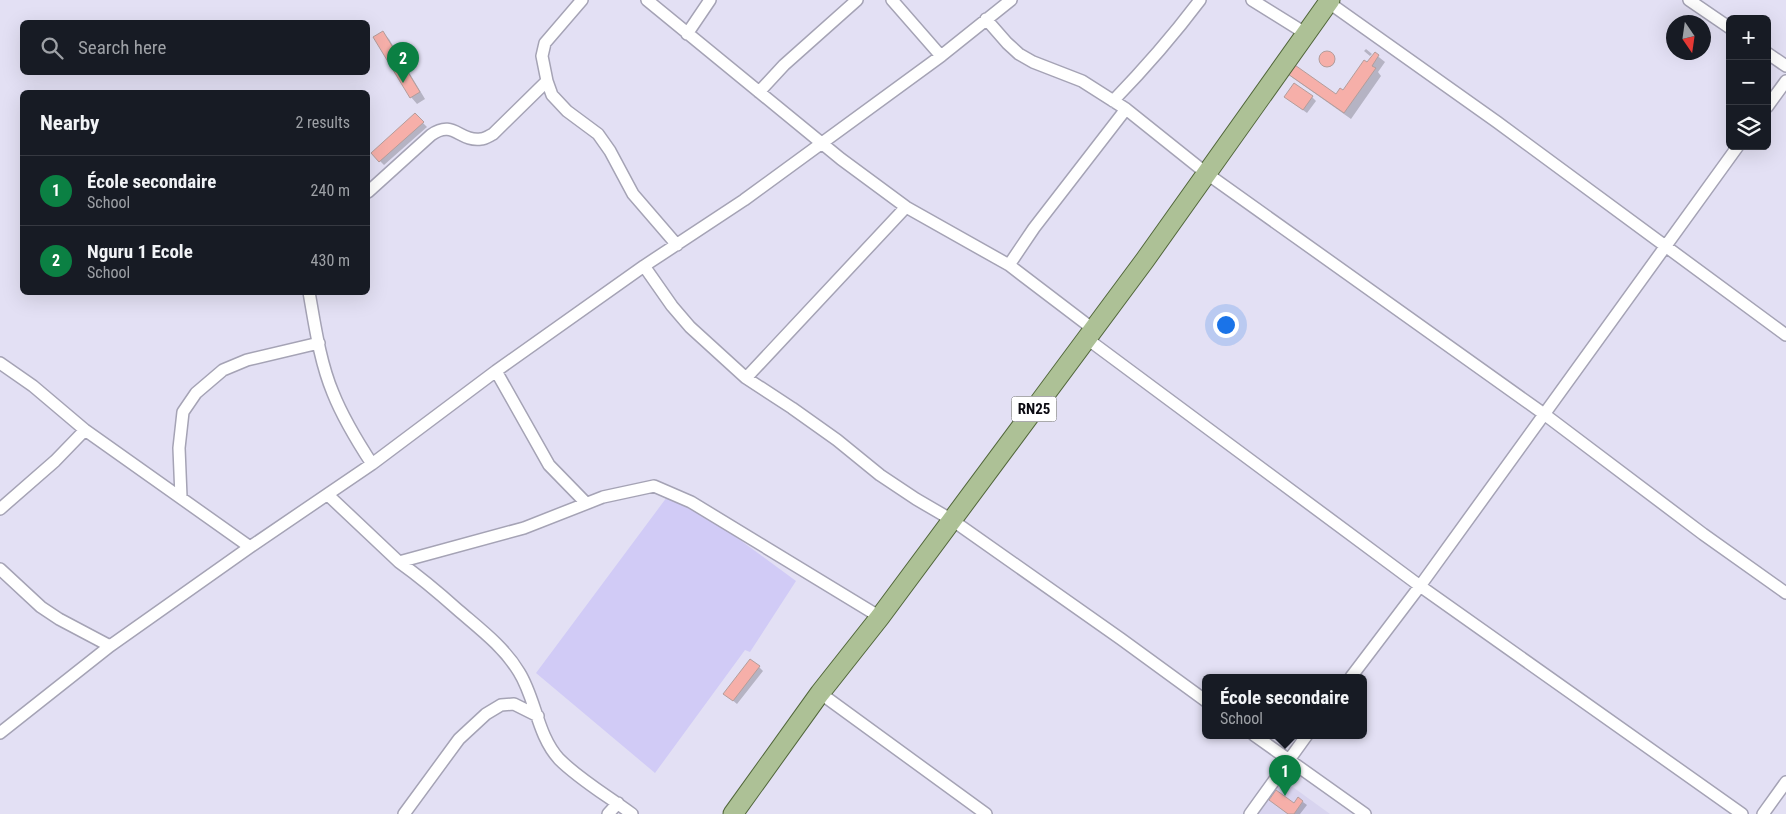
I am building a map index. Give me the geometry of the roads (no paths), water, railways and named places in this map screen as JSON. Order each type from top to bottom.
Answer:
[{"type":"main road","name":"RN25","points":[[733,814],[820,693],[880,617],[1145,260],[1329,1]]},
{"type":"street","points":[[582,0],[545,43],[542,56],[547,82],[552,95],[559,104],[598,134],[610,151],[632,194],[676,245]]},
{"type":"street","points":[[647,0],[822,144],[906,206],[1009,265],[1090,333],[1420,586],[1742,814]]},
{"type":"street","points":[[687,34],[710,0]]},
{"type":"street","points":[[759,92],[784,65],[857,0]]},
{"type":"street","points":[[892,0],[941,56]]},
{"type":"street","points":[[0,733],[110,646],[372,464],[496,371],[644,266],[744,200],[941,56],[1011,0]]},
{"type":"street","points":[[1113,101],[1161,50],[1200,0]]},
{"type":"street","points":[[1252,0],[1305,33]]},
{"type":"street","points":[[1689,0],[1726,25]]},
{"type":"street","points":[[1329,1],[1786,335]]},
{"type":"street","points":[[986,19],[1019,54],[1033,62],[1082,82],[1126,109],[1206,173],[1544,414],[1703,534],[1786,593]]},
{"type":"street","points":[[1771,56],[1786,66]]},
{"type":"street","points":[[1768,105],[1786,81]]},
{"type":"street","points":[[370,190],[440,128],[451,130],[465,137],[482,140],[492,134],[547,82]]},
{"type":"street","points":[[1009,265],[1034,228],[1126,109]]},
{"type":"street","points":[[1353,674],[1420,586],[1735,150]]},
{"type":"street","points":[[746,378],[906,206]]},
{"type":"street","points":[[644,266],[672,306],[690,327],[746,378],[830,435],[880,475],[952,520],[1202,698]]},
{"type":"street","points":[[310,295],[318,343],[332,393],[351,432],[372,464]]},
{"type":"street","points":[[181,497],[179,448],[182,412],[196,393],[223,370],[247,360],[318,343]]},
{"type":"street","points":[[0,363],[33,386],[85,430],[250,547]]},
{"type":"street","points":[[496,371],[549,465],[586,503]]},
{"type":"street","points":[[0,509],[55,461],[85,430]]},
{"type":"street","points":[[399,562],[524,528],[603,497],[654,486],[691,502],[880,617]]},
{"type":"street","points":[[328,495],[399,562],[491,638],[519,672],[529,692],[544,737],[558,758],[632,814]]},
{"type":"street","points":[[0,569],[41,607],[59,619],[110,646]]},
{"type":"street","points":[[820,693],[986,814]]},
{"type":"street","points":[[404,814],[459,739],[486,714],[501,705],[514,704],[538,716]]},
{"type":"street","points":[[1259,739],[1365,814]]},
{"type":"street","points":[[1250,814],[1304,739]]},
{"type":"street","points":[[1763,814],[1786,782]]},
{"type":"street","points":[[608,814],[618,803]]},
{"type":"place","name":"Nguru 1 Ecole","points":[[403,83]]},
{"type":"place","name":"École secondaire","points":[[1285,796]]}]
